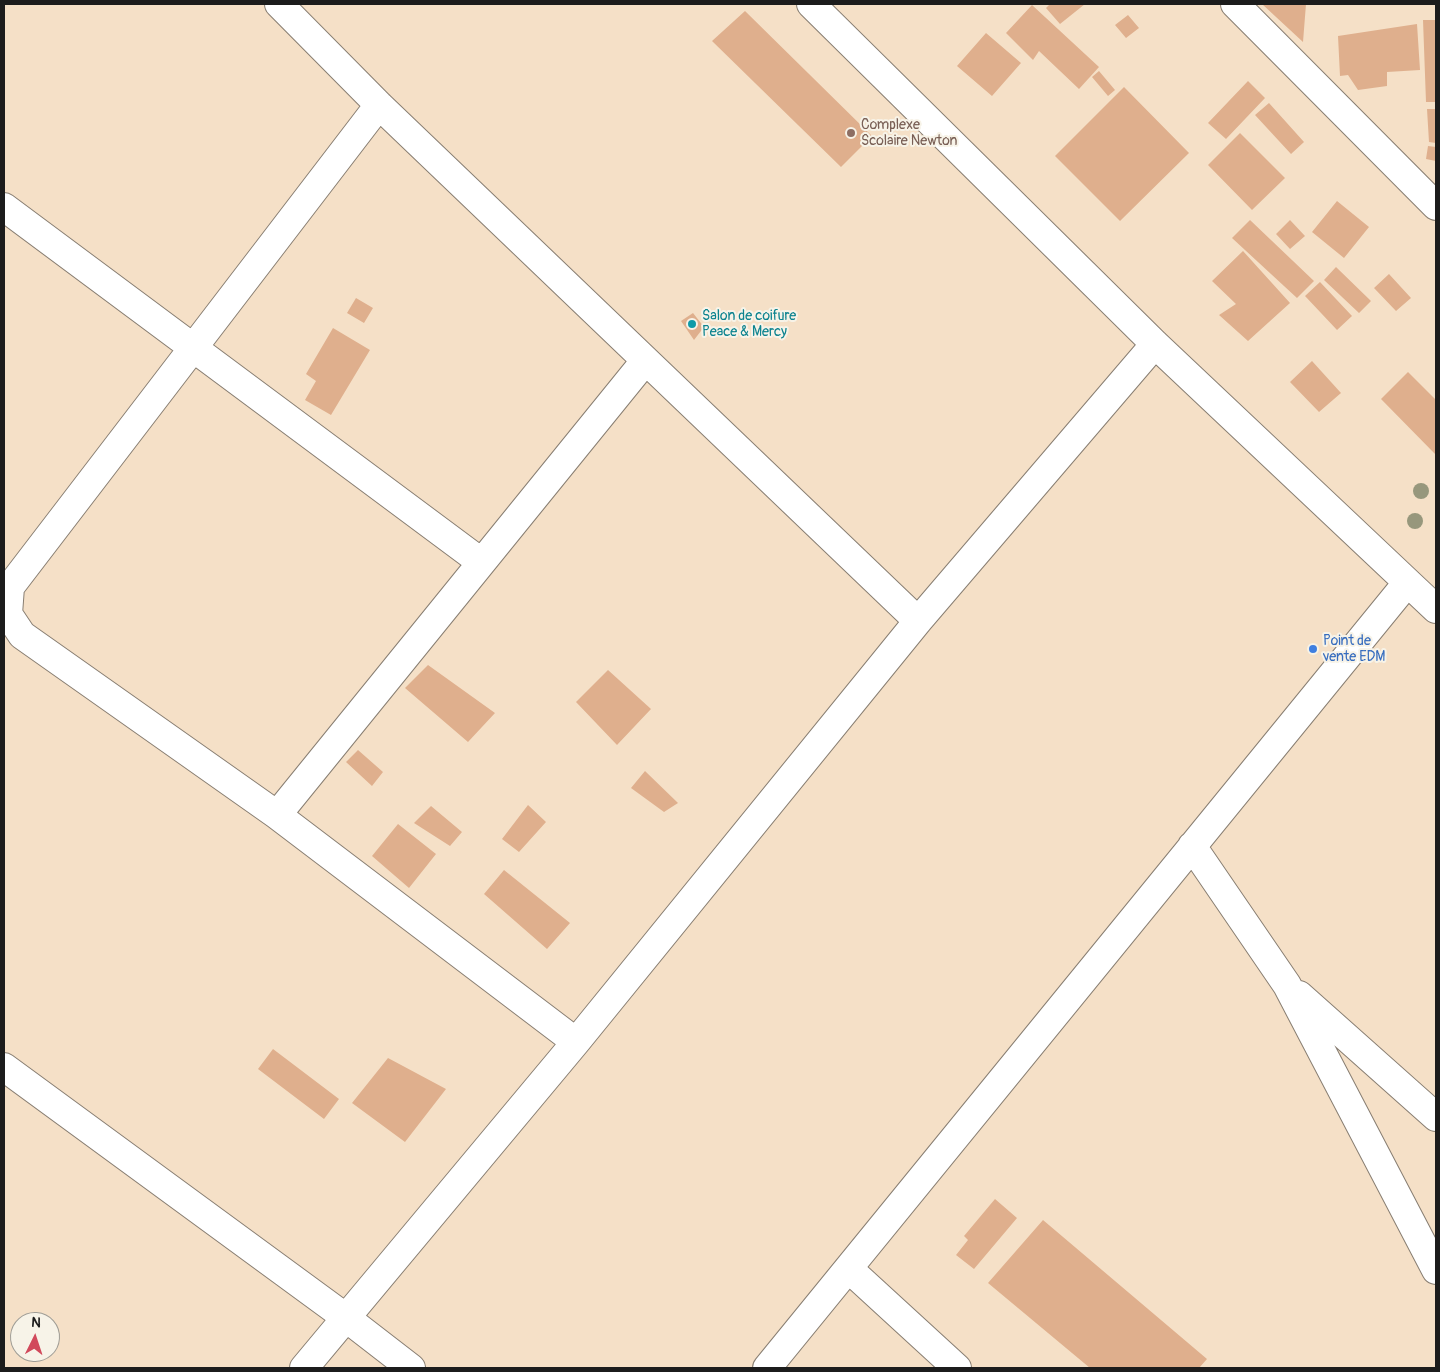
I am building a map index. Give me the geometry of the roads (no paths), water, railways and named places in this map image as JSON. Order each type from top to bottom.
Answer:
[{"type":"street","points":[[279,4],[379,105],[918,621]]},
{"type":"street","points":[[811,4],[1155,344],[1436,610]]},
{"type":"street","points":[[1235,4],[1436,204]]},
{"type":"street","points":[[379,105],[10,587],[8,614],[22,635],[277,815],[576,1042]]},
{"type":"street","points":[[4,207],[481,562]]},
{"type":"street","points":[[304,1368],[576,1042],[918,621],[1155,344]]},
{"type":"street","points":[[277,815],[645,361]]},
{"type":"street","points":[[767,1368],[850,1269],[1407,583]]},
{"type":"street","points":[[1192,846],[1287,985],[1436,1270]]},
{"type":"street","points":[[1287,985],[1436,1117]]},
{"type":"street","points":[[4,1067],[345,1317],[411,1368]]},
{"type":"street","points":[[850,1269],[957,1368]]},
{"type":"place","name":"Complexe Scolaire Newton","points":[[851,133]]},
{"type":"place","name":"Salon de coifure Peace & Mercy","points":[[692,324]]},
{"type":"place","name":"Point de vente EDM","points":[[1313,649]]}]
